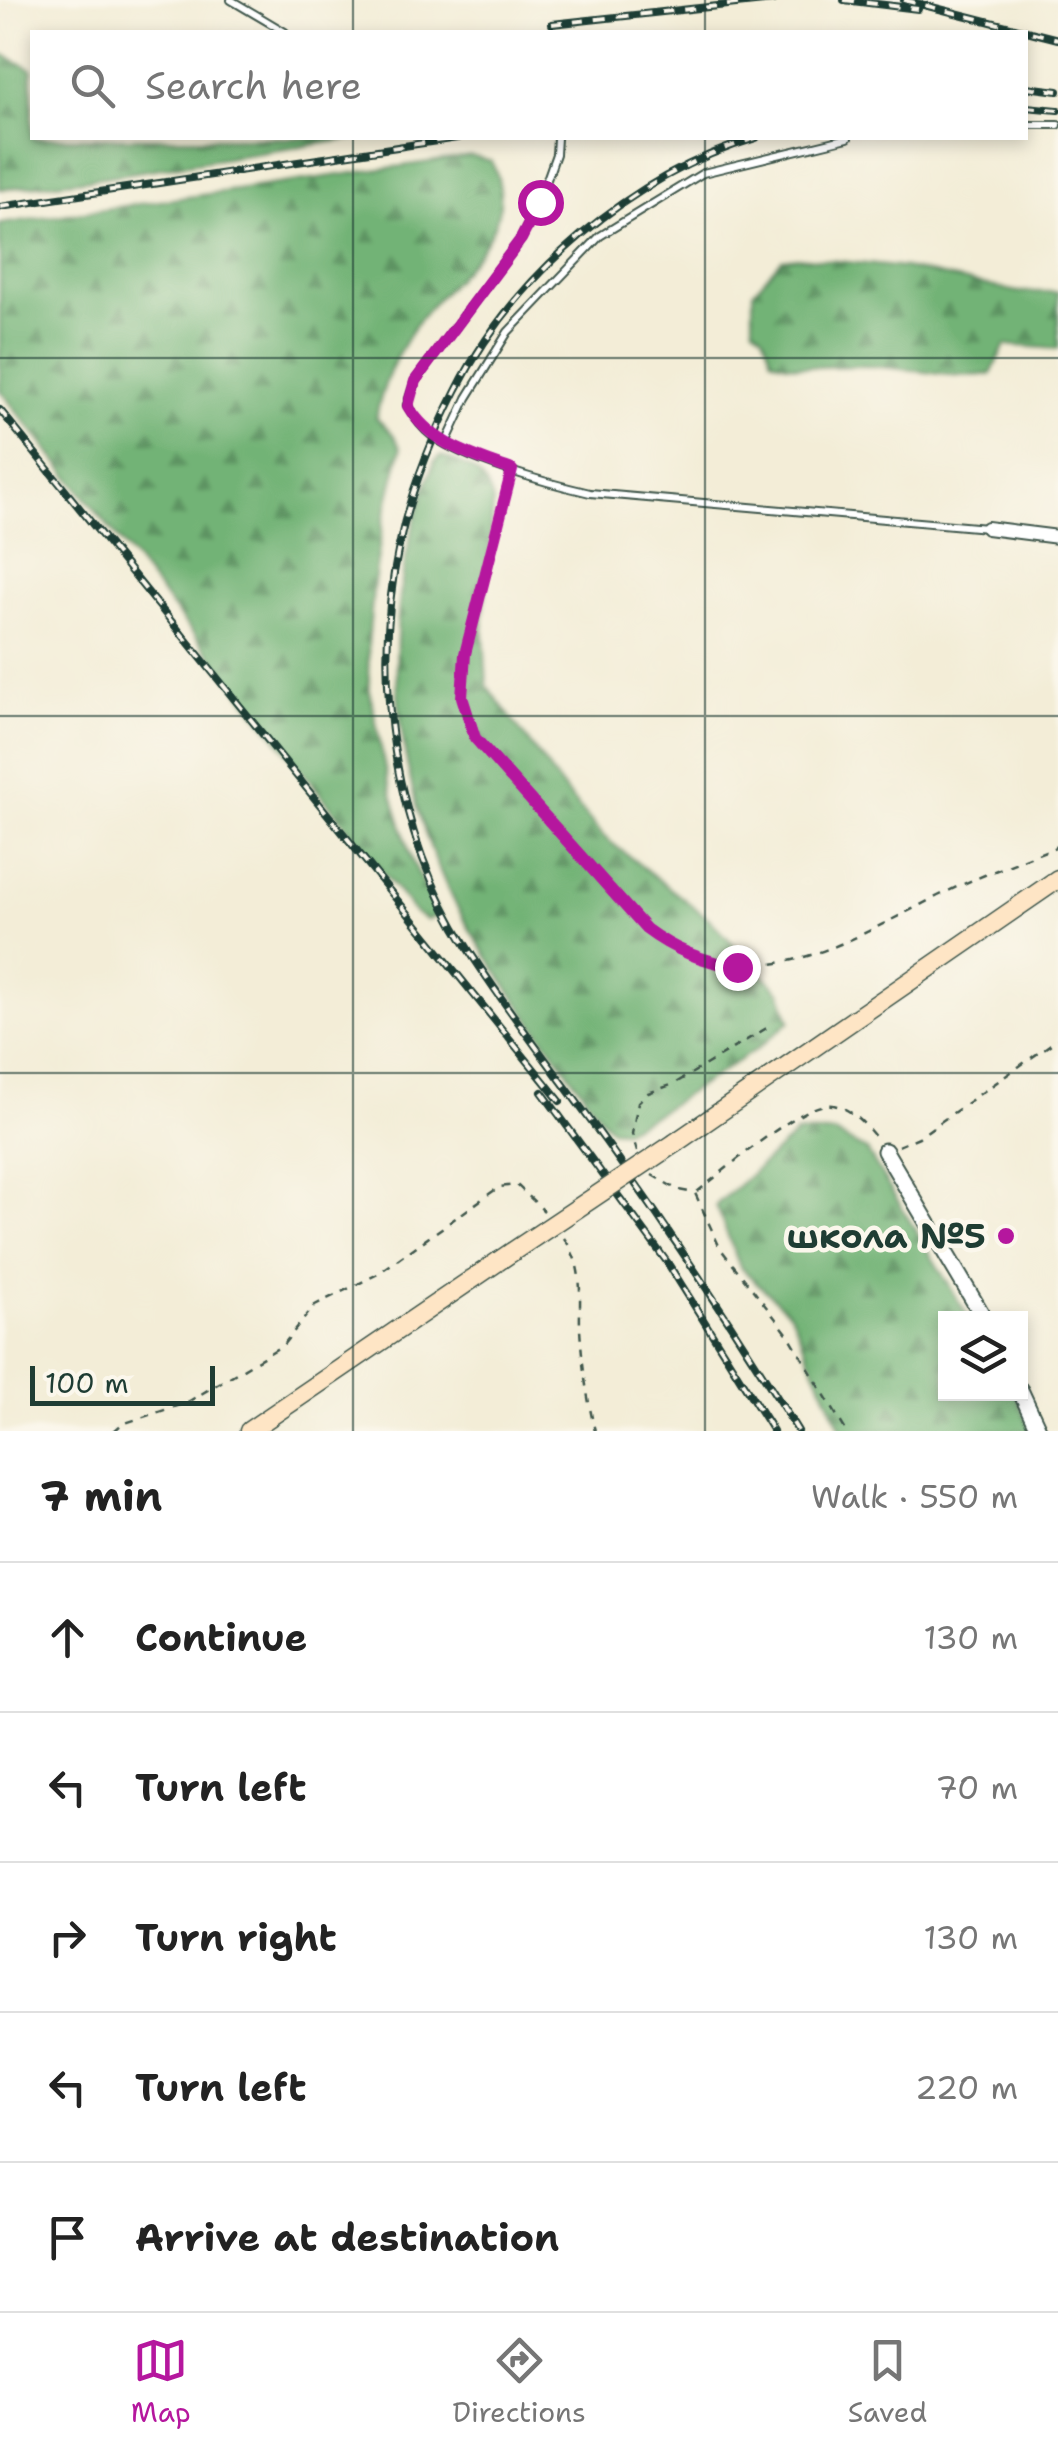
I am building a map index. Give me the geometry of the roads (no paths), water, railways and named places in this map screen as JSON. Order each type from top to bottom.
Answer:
[{"type":"main road","points":[[249,1431],[675,1144],[1058,878]]},
{"type":"street","points":[[987,528],[1058,536]]},
{"type":"street","points":[[886,1152],[980,1311]]},
{"type":"street","points":[[1025,1401],[1039,1431]]},
{"type":"lane","points":[[231,0],[282,30]]},
{"type":"lane","points":[[1028,125],[1058,125]]},
{"type":"lane","points":[[556,140],[556,154],[540,202],[521,239],[415,381],[408,406],[417,422],[433,437],[512,470],[590,493],[987,528]]},
{"type":"lane","points":[[446,443],[467,398],[508,332],[600,236],[703,173],[840,140]]},
{"type":"railway","points":[[552,24],[773,0]]},
{"type":"railway","points":[[844,0],[918,9]]},
{"type":"railway","points":[[904,0],[1022,30]]},
{"type":"railway","points":[[1028,31],[1058,39]]},
{"type":"railway","points":[[1028,87],[1058,91]]},
{"type":"railway","points":[[1028,107],[1058,110]]},
{"type":"railway","points":[[0,207],[444,140]]},
{"type":"railway","points":[[751,140],[665,177],[581,235],[510,308],[480,348],[430,447],[404,526],[391,596],[389,701],[406,806],[422,856],[468,949],[656,1213],[798,1431]]},
{"type":"railway","points":[[0,410],[560,1101]]},
{"type":"railway","points":[[542,1092],[667,1262],[773,1431]]},
{"type":"place","name":"школа №5","points":[[1006,1236]]}]
